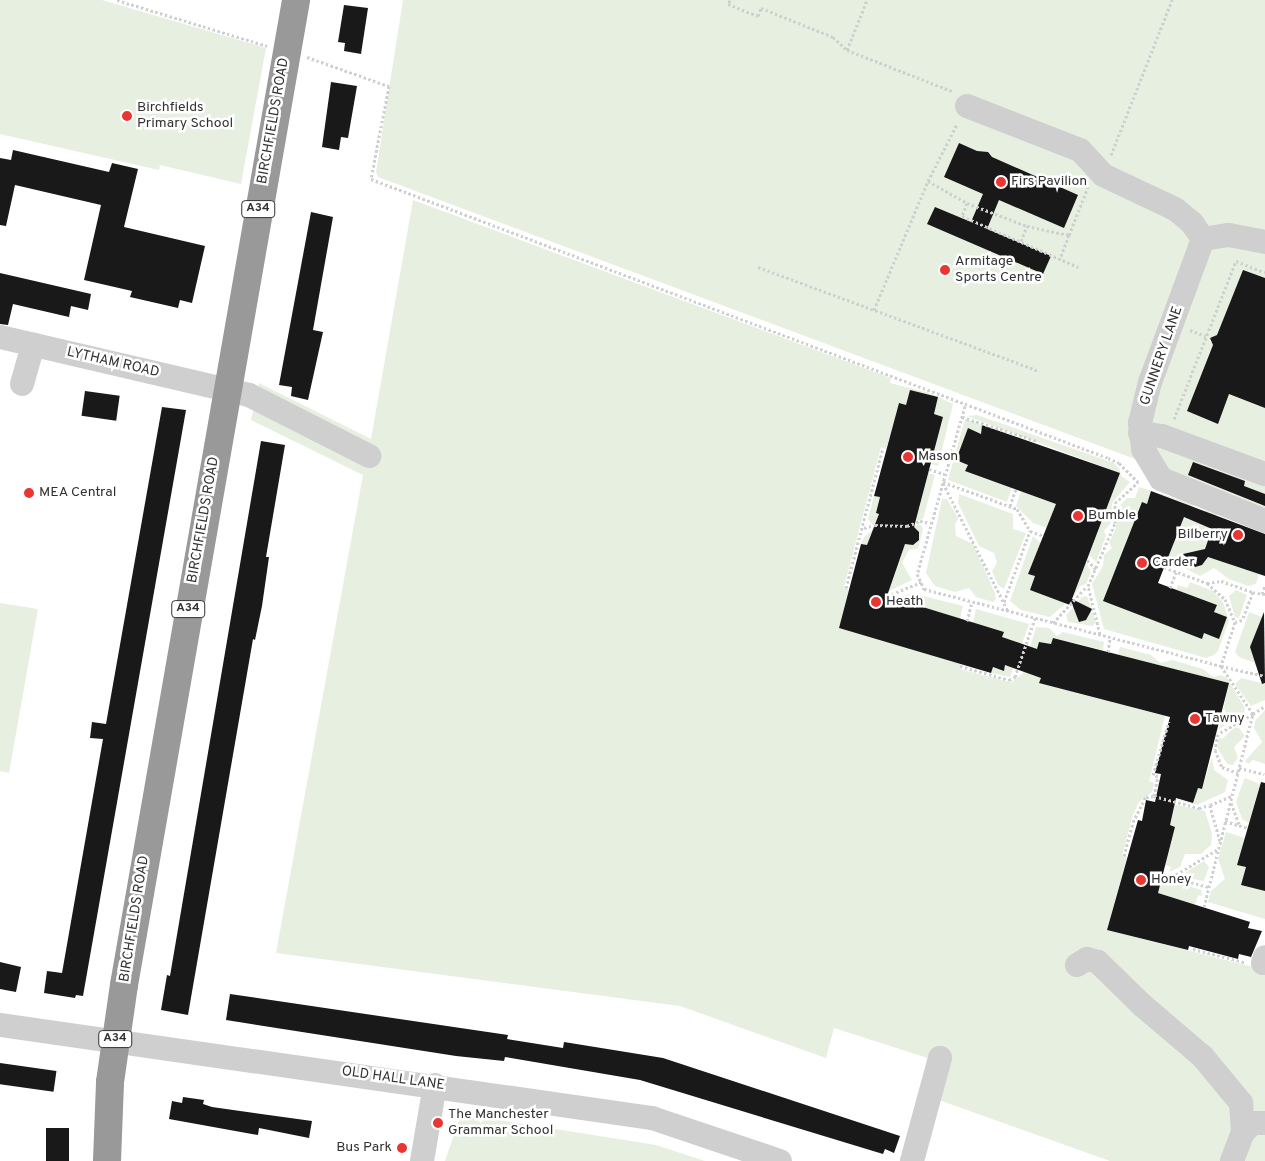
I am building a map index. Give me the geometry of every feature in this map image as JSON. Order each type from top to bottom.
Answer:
[{"type":"highway","name":"BIRCHFIELDS ROAD","points":[[107,1161],[115,1040],[226,390],[296,0]]},
{"type":"street","points":[[967,106],[1080,150],[1103,175],[1175,210],[1192,224],[1203,239],[1229,236],[1265,242]]},
{"type":"street","name":"GUNNERY LANE","points":[[1149,481],[1143,449],[1151,434],[1150,382],[1203,239]]},
{"type":"street","name":"LYTHAM ROAD","points":[[0,337],[249,395],[369,456]]},
{"type":"street","points":[[22,384],[33,344]]},
{"type":"street","points":[[1151,434],[1265,474]]},
{"type":"street","points":[[1149,481],[1265,521]]},
{"type":"street","points":[[1077,965],[1087,959],[1098,962],[1142,1005],[1203,1058],[1241,1103],[1243,1132],[1232,1161]]},
{"type":"street","name":"OLD HALL LANE","points":[[0,1025],[435,1085],[652,1118],[780,1161]]},
{"type":"street","points":[[912,1161],[940,1058]]},
{"type":"street","points":[[422,1161],[435,1085]]},
{"type":"street","points":[[1243,1132],[1253,1123],[1265,1122]]},
{"type":"path","points":[[117,0],[286,51],[389,86],[371,179],[892,375],[965,406],[1108,458],[1149,481],[1115,503],[1115,523],[1097,570],[1088,586],[1054,622]]},
{"type":"path","points":[[730,0],[728,4],[758,16],[762,8],[833,37],[847,50],[954,91],[967,106],[928,181],[874,310]]},
{"type":"path","points":[[847,50],[867,0]]},
{"type":"path","points":[[1060,259],[1087,188],[1103,175],[1172,0]]},
{"type":"path","points":[[928,181],[967,203],[1026,226],[1069,235]]},
{"type":"path","points":[[967,203],[962,216],[1078,267]]},
{"type":"path","points":[[1021,241],[1026,226]]},
{"type":"path","points":[[1151,434],[1173,419],[1236,261],[1265,273]]},
{"type":"path","points":[[758,267],[1039,371]]},
{"type":"path","points":[[965,406],[944,474],[917,574],[924,589],[1265,676]]},
{"type":"path","points":[[962,416],[1037,441]]},
{"type":"path","points":[[846,588],[864,528],[883,448]]},
{"type":"path","points":[[929,469],[944,474]]},
{"type":"path","points":[[942,482],[1017,509],[1030,531],[1044,536]]},
{"type":"path","points":[[942,482],[1008,611]]},
{"type":"path","points":[[1010,506],[1016,489]]},
{"type":"path","points":[[864,528],[875,525],[907,526],[920,521],[931,523]]},
{"type":"path","points":[[1004,602],[1030,531]]},
{"type":"path","points":[[1087,560],[1097,570]]},
{"type":"path","points":[[1164,567],[1207,583],[1226,599],[1235,622],[1221,666]]},
{"type":"path","points":[[1170,588],[1176,572]]},
{"type":"path","points":[[1207,583],[1221,581],[1264,594],[1265,586]]},
{"type":"path","points":[[887,596],[921,582]]},
{"type":"path","points":[[1088,586],[1100,634]]},
{"type":"path","points":[[1235,622],[1242,620],[1253,592]]},
{"type":"path","points":[[967,621],[972,602]]},
{"type":"path","points":[[960,666],[1009,680],[1014,677],[1035,618]]},
{"type":"path","points":[[1108,652],[1110,637]]},
{"type":"path","points":[[1204,907],[1253,714],[1221,666]]},
{"type":"path","points":[[1238,773],[1222,767],[1215,750],[1218,734],[1265,706]]},
{"type":"path","points":[[1154,796],[1158,776],[1153,775],[1169,721]]},
{"type":"path","points":[[1239,768],[1264,774]]},
{"type":"path","points":[[1124,856],[1143,801],[1154,796],[1199,808],[1232,795]]},
{"type":"path","points":[[1230,802],[1240,826]]},
{"type":"path","points":[[1210,805],[1220,842]]},
{"type":"path","points":[[1226,821],[1248,828]]},
{"type":"path","points":[[1172,877],[1219,848]]},
{"type":"path","points":[[1162,875],[1209,887]]},
{"type":"path","points":[[1193,949],[1258,966],[1264,960]]},
{"type":"green space","points":[[0,0],[102,0],[266,48],[241,184],[160,165],[159,170],[0,134]]},
{"type":"green space","name":"Armitage Sports Centre","points":[[403,0],[1265,0],[1265,511],[1170,472],[378,177],[376,172]]},
{"type":"green space","points":[[413,200],[891,378],[890,383],[930,393],[953,404],[938,466],[931,464],[943,417],[934,414],[938,398],[910,390],[906,405],[899,404],[886,449],[881,447],[844,587],[849,590],[839,628],[961,664],[960,669],[1012,682],[1023,673],[1036,627],[1049,628],[1057,636],[1063,632],[1104,642],[1103,650],[1054,638],[1051,644],[1039,642],[1030,674],[1041,678],[1040,683],[1165,716],[1149,781],[1154,783],[1152,792],[1139,802],[1133,815],[1122,856],[1127,857],[1107,930],[1265,970],[1265,1161],[1110,1161],[936,1099],[934,1060],[834,1028],[826,1058],[680,1006],[276,953],[363,475],[251,420],[259,383],[371,439]]},
{"type":"green space","points":[[977,415],[1114,463],[1120,470],[1121,476],[1130,482],[1112,503],[1111,523],[1104,531],[1106,536],[1096,562],[1089,555],[1120,473],[967,416]]},
{"type":"green space","points":[[965,419],[982,425],[981,434],[968,428],[957,460],[968,465],[966,471],[1012,488],[1007,502],[948,480]]},
{"type":"green space","points":[[928,473],[935,475],[923,519],[907,524],[872,524],[868,519],[874,496],[880,497],[876,513],[909,522],[919,509]]},
{"type":"green space","points":[[1139,487],[1152,491],[1147,504],[1142,503],[1103,601],[1202,639],[1204,633],[1227,617],[1214,612],[1216,605],[1176,590],[1178,585],[1187,588],[1190,582],[1213,591],[1223,602],[1229,621],[1218,651],[1214,655],[1206,658],[1104,629],[1092,584],[1103,566],[1104,555],[1112,548],[1109,543],[1116,528],[1117,509],[1127,498],[1135,498]]},
{"type":"green space","points":[[1021,491],[1056,504],[1047,528],[1033,523],[1016,506]]},
{"type":"green space","points":[[1152,491],[1194,504],[1188,519],[1200,524],[1206,510],[1217,514],[1207,545],[1215,559],[1259,574],[1256,584],[1248,586],[1229,579],[1214,568],[1200,576],[1167,559],[1184,503]]},
{"type":"green space","points":[[959,494],[1013,514],[1013,529],[1026,533],[1004,589],[998,585],[992,571],[997,563],[994,553],[979,546],[958,503]]},
{"type":"green space","points":[[942,499],[947,499],[958,518],[955,525],[956,536],[973,544],[995,593],[996,599],[993,602],[976,597],[969,588],[955,592],[935,586],[926,573]]},
{"type":"green space","points":[[921,525],[923,529],[918,549],[909,550],[902,563],[912,580],[889,591],[872,531],[867,545],[861,544],[864,537],[876,527]]},
{"type":"green space","points":[[1033,536],[1041,543],[1028,574],[1035,576],[1030,590],[1066,603],[1050,617],[1021,610],[1010,601]]},
{"type":"green space","points":[[1086,562],[1091,572],[1086,584],[1080,586],[1074,596],[1066,603],[1076,589]]},
{"type":"green space","points":[[1236,590],[1247,595],[1239,618],[1235,617],[1229,596]]},
{"type":"green space","points":[[911,593],[963,606],[960,619],[897,599]]},
{"type":"green space","points":[[1087,596],[1096,622],[1093,626],[1068,622],[1066,615],[1082,597]]},
{"type":"green space","points":[[0,603],[38,609],[9,773],[0,771]]},
{"type":"green space","points":[[976,609],[1029,624],[1010,677],[991,673],[993,667],[1004,670],[1012,641],[1002,637],[1004,632],[973,623]]},
{"type":"green space","points":[[1249,612],[1262,617],[1250,647],[1255,663],[1239,657],[1235,652]]},
{"type":"green space","points":[[1120,647],[1151,655],[1160,663],[1172,660],[1203,669],[1213,677],[1221,675],[1227,678],[1245,708],[1244,713],[1219,729],[1229,683],[1118,655]]},
{"type":"green space","points":[[1241,678],[1265,684],[1265,700],[1251,706],[1235,684]]},
{"type":"green space","points":[[1265,710],[1265,764],[1253,760],[1248,764],[1245,761],[1262,742],[1254,728],[1255,721]]},
{"type":"green space","points":[[1234,728],[1239,728],[1245,736],[1234,747],[1238,758],[1233,765],[1227,764],[1217,747],[1219,737],[1222,739]]},
{"type":"green space","points":[[1212,757],[1214,770],[1228,780],[1225,792],[1197,805],[1157,795],[1193,803],[1198,788],[1202,789]]},
{"type":"green space","points":[[1246,774],[1245,778],[1260,784],[1249,823],[1242,819],[1236,802]]},
{"type":"green space","points":[[1147,798],[1205,811],[1212,834],[1211,845],[1201,854],[1185,854],[1180,867],[1169,872],[1171,867],[1165,865],[1175,828],[1170,825],[1174,807]]},
{"type":"green space","points":[[1226,832],[1245,838],[1237,865],[1246,867],[1241,885],[1265,891],[1265,919],[1208,902],[1211,891],[1225,879],[1218,859]]},
{"type":"green space","points":[[1204,861],[1209,867],[1204,881],[1187,878],[1186,872]]},
{"type":"green space","points":[[1162,878],[1201,890],[1202,896],[1198,895],[1195,905],[1158,893]]},
{"type":"green space","points":[[461,1114],[656,1145],[705,1161],[445,1161]]},
{"type":"building","points":[[344,5],[368,8],[361,54],[344,51],[345,43],[338,42]]},
{"type":"building","points":[[331,82],[357,86],[348,138],[341,137],[339,150],[322,147]]},
{"type":"building","name":"Firs Pavilion","points":[[959,143],[977,151],[988,152],[992,157],[1078,195],[1064,228],[999,200],[987,229],[1051,256],[1043,274],[927,224],[935,207],[971,222],[983,194],[944,177]]},
{"type":"building","points":[[13,150],[109,172],[112,163],[138,169],[124,227],[205,246],[192,303],[180,300],[178,308],[130,297],[132,291],[84,280],[101,205],[15,185],[6,226],[0,225],[0,158],[11,160]]},
{"type":"building","points":[[311,212],[333,217],[313,330],[323,332],[308,400],[291,396],[292,387],[279,385]]},
{"type":"building","points":[[1243,270],[1265,278],[1265,408],[1229,394],[1218,424],[1187,411],[1213,345],[1210,338],[1217,335]]},
{"type":"building","points":[[0,273],[91,294],[88,310],[71,306],[69,317],[13,304],[8,325],[0,324]]},
{"type":"building","points":[[910,390],[938,397],[934,414],[943,417],[914,527],[919,532],[919,540],[913,545],[905,544],[887,596],[1004,632],[1002,637],[1037,649],[1039,642],[1051,644],[1053,638],[1229,683],[1202,789],[1198,788],[1193,803],[1176,798],[1170,825],[1175,827],[1158,893],[1250,922],[1248,928],[1262,931],[1251,957],[1239,954],[1238,959],[1189,946],[1188,950],[1107,930],[1138,820],[1142,821],[1146,800],[1155,802],[1161,774],[1155,773],[1170,717],[1039,683],[1041,678],[1005,665],[1004,671],[993,667],[991,673],[839,628],[861,544],[867,545],[879,514],[876,513],[880,497],[874,496],[899,403],[906,405]]},
{"type":"building","points":[[85,391],[120,396],[116,421],[82,416]]},
{"type":"building","points":[[162,407],[186,410],[83,996],[76,995],[75,998],[44,993],[47,971],[62,973],[103,739],[90,738],[92,722],[106,724]]},
{"type":"building","name":"Bumble","points":[[982,425],[1120,473],[1072,599],[1092,609],[1086,620],[1079,622],[1071,601],[1070,605],[1030,590],[1035,576],[1028,574],[1056,504],[965,471],[968,465],[956,460],[968,428],[981,434]]},
{"type":"building","points":[[261,441],[285,445],[266,557],[269,557],[262,606],[255,640],[253,639],[188,1015],[161,1010],[167,975],[170,976]]},
{"type":"building","points":[[1193,462],[1245,481],[1244,486],[1265,494],[1265,506],[1188,475]]},
{"type":"building","name":"Carder","points":[[1151,491],[1265,534],[1265,576],[1208,557],[1202,565],[1195,567],[1183,554],[1205,549],[1212,529],[1184,517],[1158,583],[1217,605],[1214,612],[1227,617],[1219,639],[1204,633],[1202,639],[1103,601],[1142,502],[1147,504]]},
{"type":"building","points":[[1264,612],[1265,683],[1262,684],[1250,647]]},
{"type":"building","points":[[1261,782],[1265,783],[1265,891],[1241,885],[1246,867],[1237,865]]},
{"type":"building","points":[[0,962],[21,967],[16,992],[0,989]]},
{"type":"building","points":[[230,994],[508,1035],[507,1039],[563,1048],[564,1042],[663,1058],[900,1136],[894,1153],[885,1149],[883,1154],[640,1080],[505,1057],[504,1061],[456,1056],[226,1020]]},
{"type":"building","points":[[0,1063],[56,1071],[54,1092],[0,1084]]},
{"type":"building","points":[[183,1097],[204,1100],[203,1104],[212,1107],[312,1121],[309,1138],[259,1128],[258,1135],[169,1119],[172,1101],[182,1103]]},
{"type":"building","points":[[46,1128],[69,1128],[69,1161],[46,1161]]},
{"type":"place","name":"Birchfields Primary School","points":[[127,116]]},
{"type":"place","name":"Firs Pavilion","points":[[1001,182]]},
{"type":"place","name":"Armitage Sports Centre","points":[[945,270]]},
{"type":"place","name":"Mason","points":[[908,457]]},
{"type":"place","name":"MEA Central","points":[[29,493]]},
{"type":"place","name":"Bumble","points":[[1078,516]]},
{"type":"place","name":"Bilberry","points":[[1238,535]]},
{"type":"place","name":"Carder","points":[[1142,563]]},
{"type":"place","name":"Heath","points":[[876,602]]},
{"type":"place","name":"Tawny","points":[[1195,719]]},
{"type":"place","name":"Honey","points":[[1141,880]]},
{"type":"place","name":"The Manchester Grammar School","points":[[438,1123]]},
{"type":"place","name":"Bus Park","points":[[402,1148]]}]
